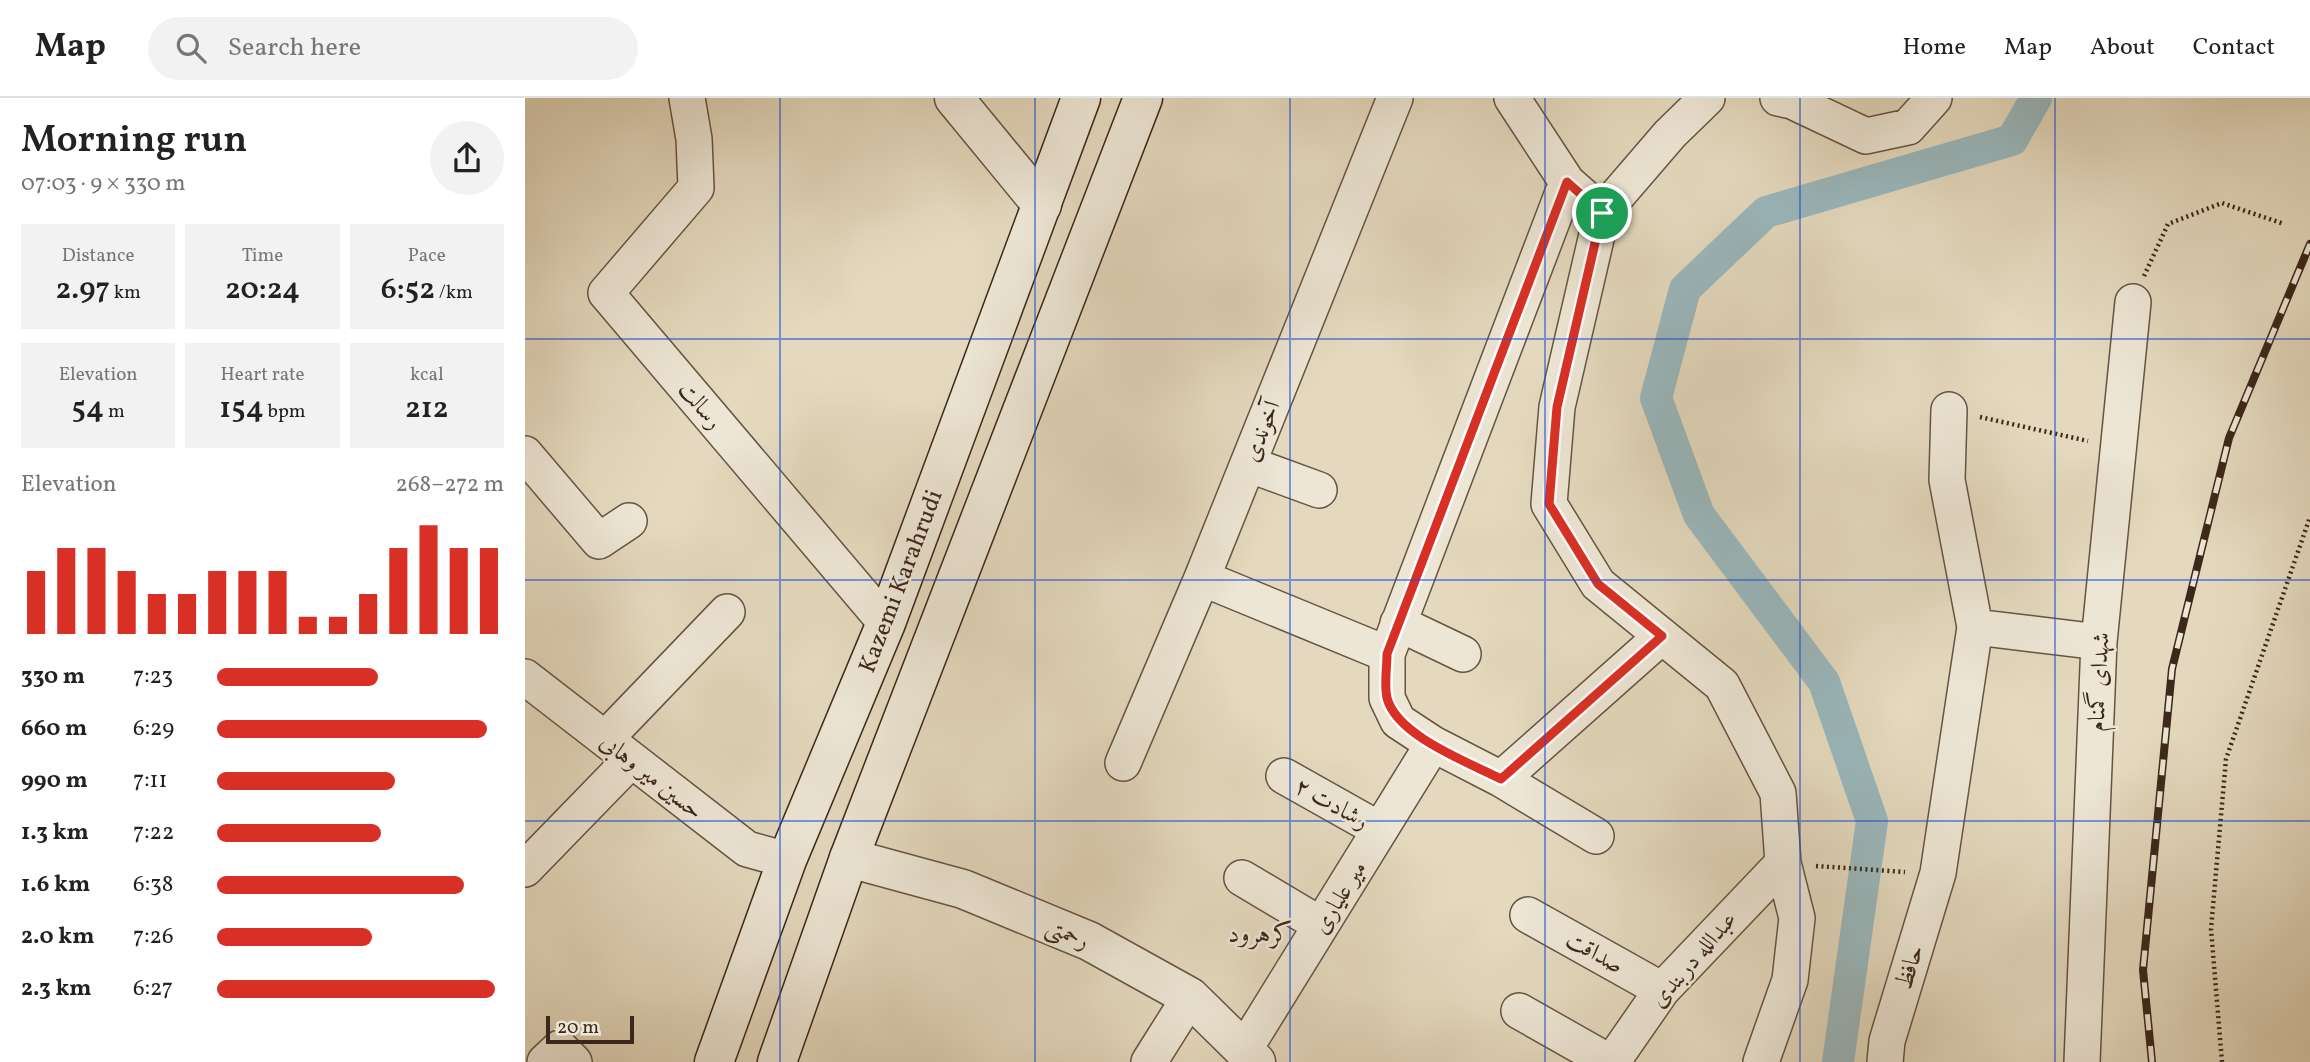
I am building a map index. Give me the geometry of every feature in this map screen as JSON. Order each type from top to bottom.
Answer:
[{"type":"main road","points":[[954,98],[1042,205]]},
{"type":"main road","name":"Kazemi Karahrudi","points":[[714,1062],[787,860],[886,623],[1081,98]]},
{"type":"main road","points":[[777,1062],[849,858],[1143,98]]},
{"type":"main road","name":"رحمتی","points":[[787,860],[849,858],[963,889],[1089,941],[1190,997],[1250,1056]]},
{"type":"street","name":"رسالت","points":[[687,98],[694,139],[696,188],[606,293],[886,623]]},
{"type":"street","name":"آخوندی","points":[[1123,763],[1202,578],[1395,98]]},
{"type":"street","points":[[1512,98],[1567,182],[1602,213]]},
{"type":"street","points":[[1707,98],[1670,134],[1602,213],[1557,407],[1549,504],[1598,584],[1722,685],[1777,793],[1783,863],[1797,918],[1790,980],[1761,1062]]},
{"type":"street","points":[[1778,98],[1792,101],[1866,136],[1908,127],[1934,98]]},
{"type":"street","points":[[1567,182],[1392,639],[1387,698],[1398,721],[1433,744],[1501,779],[1597,835]]},
{"type":"street","name":"شهدای گمنام","points":[[2081,1062],[2099,642],[2116,447],[2133,302]]},
{"type":"street","name":"حافظ","points":[[1885,1062],[1887,1041],[1975,627],[1947,480],[1949,410]]},
{"type":"street","points":[[525,454],[599,541],[629,522]]},
{"type":"street","points":[[1248,464],[1319,491]]},
{"type":"street","points":[[1202,578],[1392,639],[1463,654]]},
{"type":"street","points":[[525,869],[727,612]]},
{"type":"street","points":[[1975,627],[2099,642]]},
{"type":"street","points":[[1501,779],[1662,636]]},
{"type":"street","name":"حسین میر وهابی","points":[[525,677],[747,849],[787,860]]},
{"type":"street","name":"میر علیاری","points":[[1250,1056],[1321,925],[1433,744]]},
{"type":"street","name":"رشادت ۲","points":[[1284,776],[1380,830]]},
{"type":"street","name":"عبدالله دربندی","points":[[1611,1062],[1662,990],[1783,863]]},
{"type":"street","points":[[1243,878],[1321,925]]},
{"type":"street","name":"صداقت","points":[[1528,915],[1662,990]]},
{"type":"street","points":[[1149,1062],[1190,997]]},
{"type":"street","points":[[1519,1011],[1611,1062]]},
{"type":"street","points":[[545,1062],[560,1048],[574,1062]]},
{"type":"path","points":[[2133,302],[2168,223],[2222,203],[2284,225]]},
{"type":"path","points":[[1949,410],[2116,447]]},
{"type":"path","points":[[2222,1062],[2211,929],[2226,759],[2310,517]]},
{"type":"path","points":[[1829,867],[1922,872]]},
{"type":"waterway","points":[[1838,1062],[1872,821],[1824,682],[1699,515],[1656,398],[1685,289],[1766,212],[2012,140],[2036,98]]},
{"type":"railway","points":[[2152,1062],[2143,970],[2172,669],[2229,438],[2310,244]]},
{"type":"district","name":"کرهرود","points":[[1260,933]]},
{"type":"route","points":[[1567,182],[1602,213],[1557,407],[1549,504],[1598,584],[1662,636],[1501,779],[1433,744],[1398,721],[1387,698],[1387,654],[1567,182]]}]
